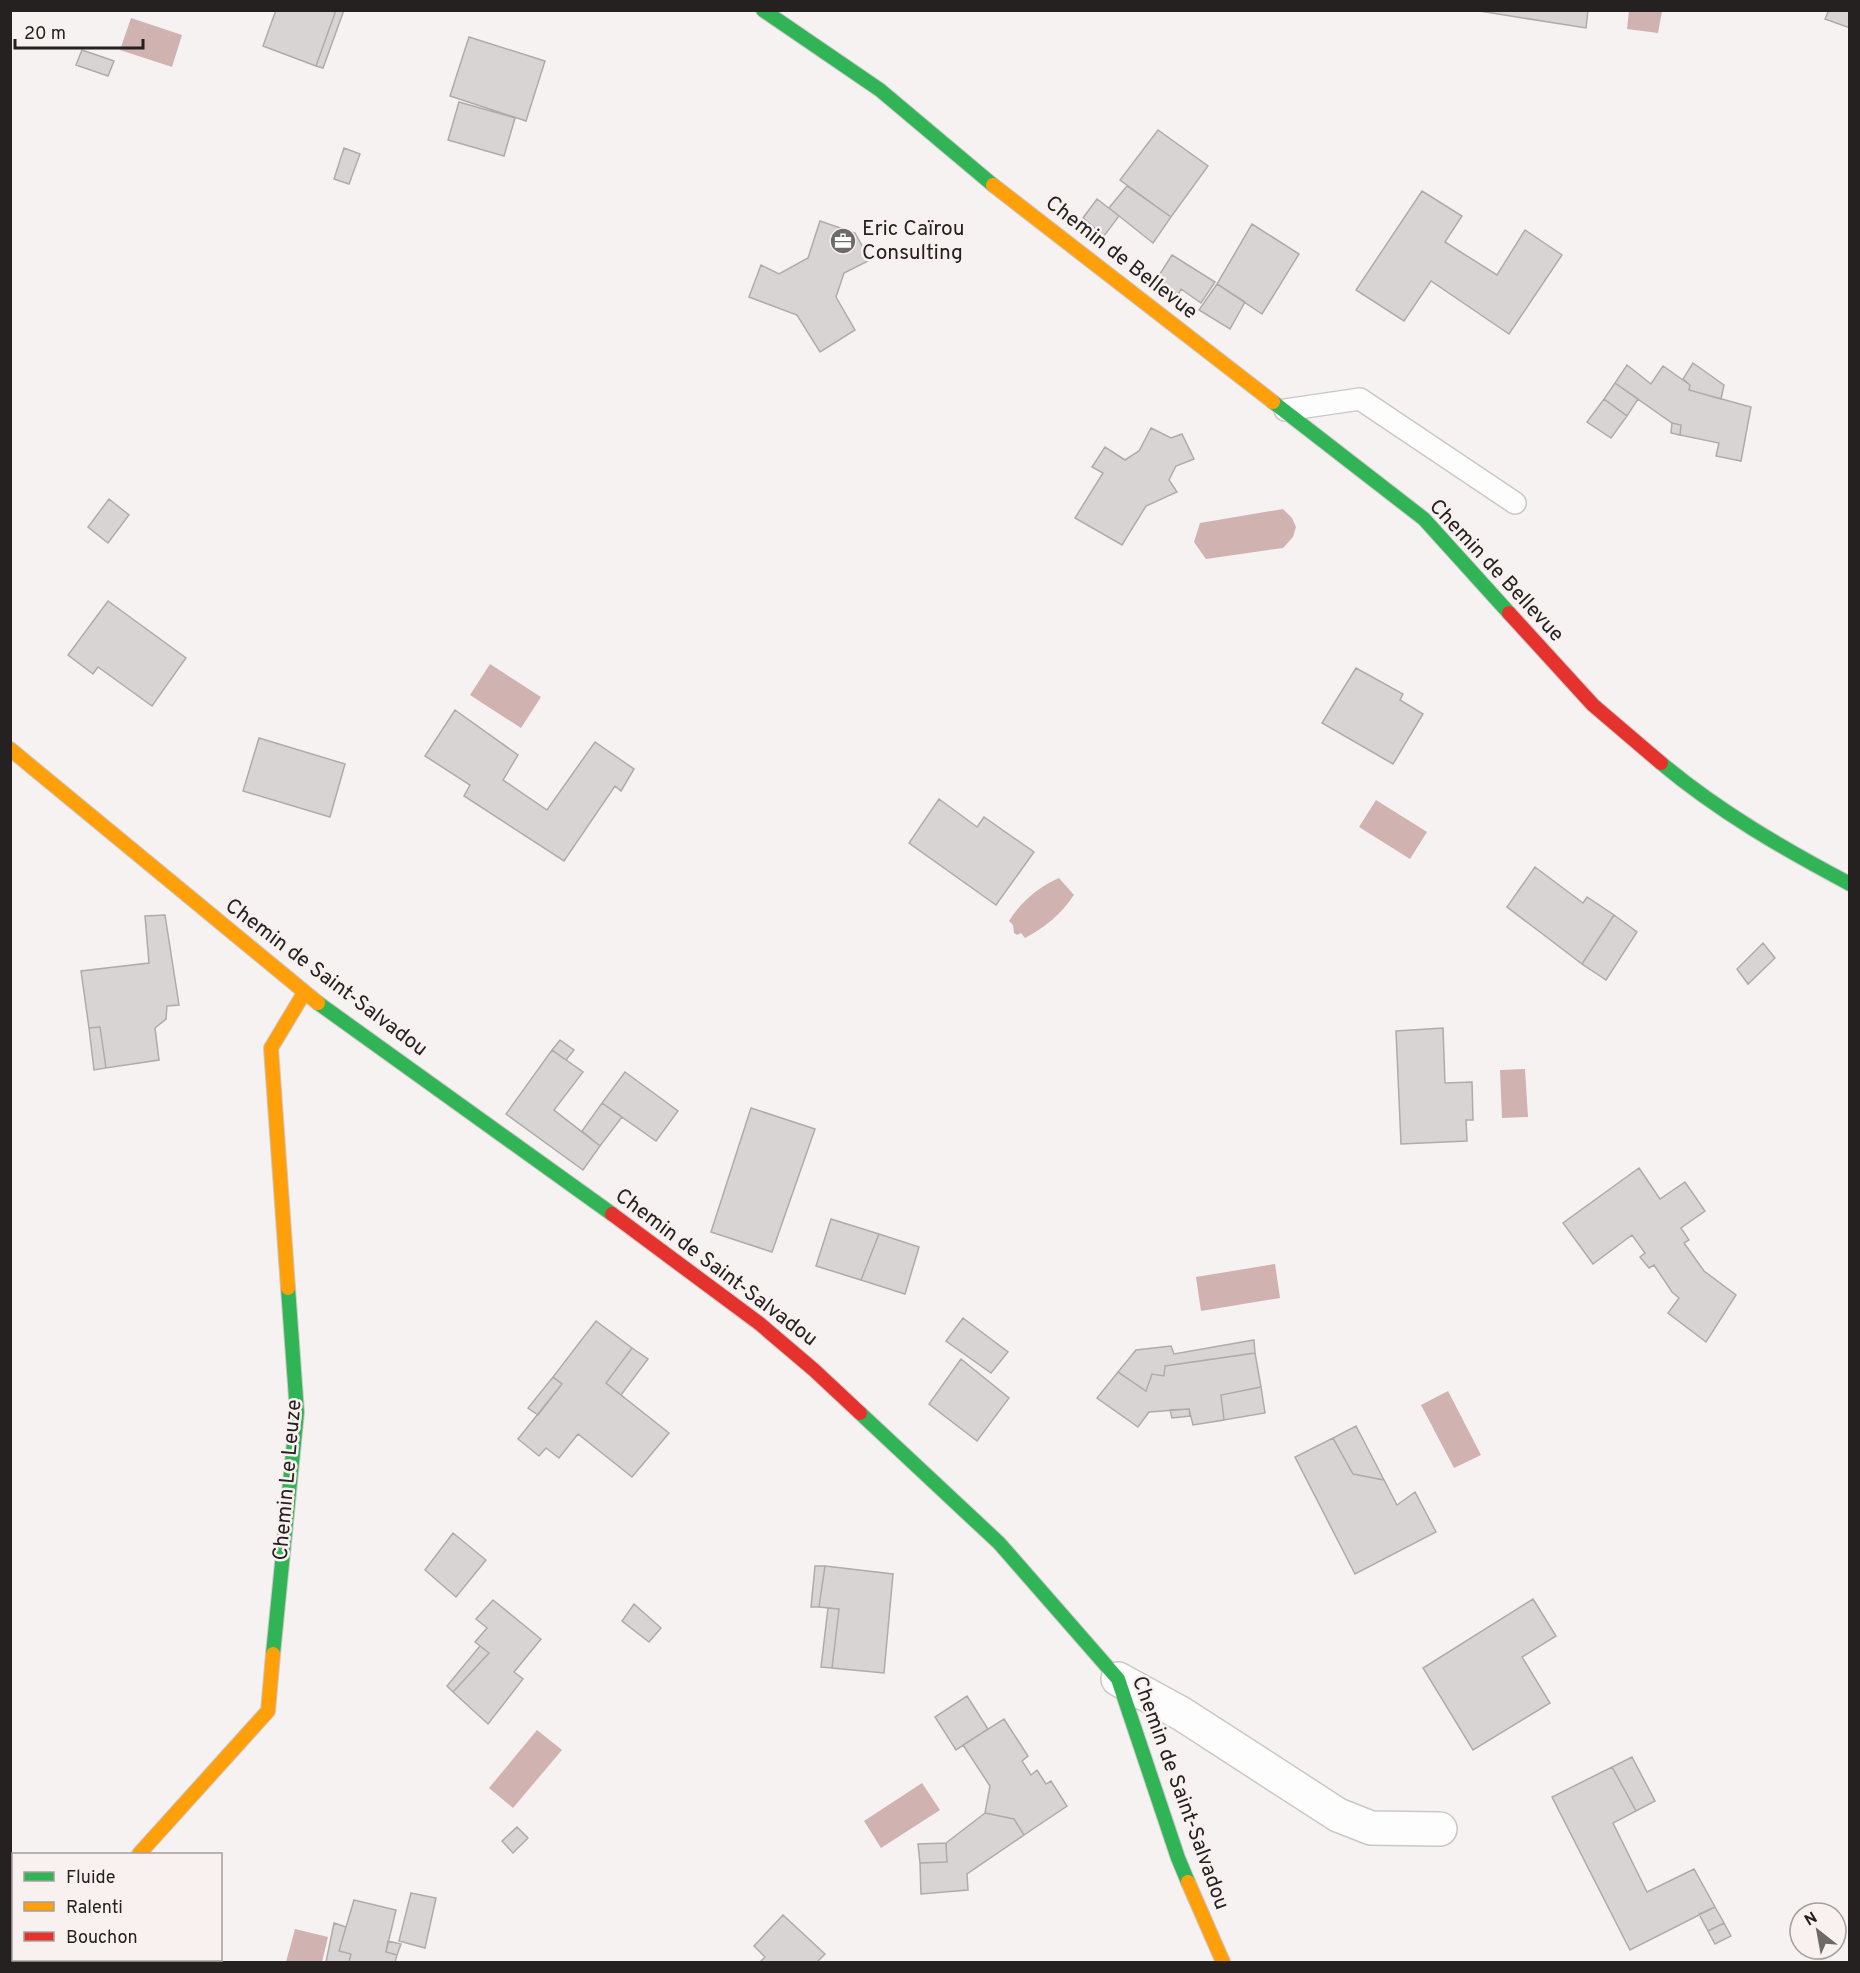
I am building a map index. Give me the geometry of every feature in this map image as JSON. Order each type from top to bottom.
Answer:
[{"type":"street","name":"Chemin de Bellevue","points":[[763,10],[880,90],[1000,191],[1424,519],[1593,705],[1693,790],[1795,855],[1850,885]]},
{"type":"street","name":"Chemin de Saint-Salvadou","points":[[10,749],[304,993],[578,1189],[760,1324],[814,1370],[999,1543],[1119,1679],[1178,1858],[1223,1962]]},
{"type":"street","name":"Chemin Le Leuze","points":[[140,1853],[268,1711],[280,1568],[297,1412],[271,1048],[304,993]]},
{"type":"street","points":[[1119,1679],[1182,1714],[1338,1815],[1371,1828],[1440,1829]]},
{"type":"lane","points":[[1285,410],[1360,399],[1515,503]]},
{"type":"shaded area","points":[[1629,11],[1662,11],[1658,33],[1627,29]]},
{"type":"shaded area","points":[[131,18],[182,35],[172,67],[120,50]]},
{"type":"shaded area","points":[[1283,509],[1292,518],[1296,527],[1293,537],[1283,548],[1206,559],[1194,542],[1200,523]]},
{"type":"shaded area","points":[[490,664],[541,697],[521,728],[470,695]]},
{"type":"shaded area","points":[[1376,800],[1427,832],[1410,859],[1359,827]]},
{"type":"shaded area","points":[[1059,878],[1074,895],[1069,902],[1046,925],[1033,934],[1025,938],[1021,933],[1017,935],[1014,933],[1013,925],[1009,921],[1019,908],[1037,891]]},
{"type":"shaded area","points":[[1525,1069],[1528,1117],[1502,1118],[1500,1070]]},
{"type":"shaded area","points":[[1275,1264],[1280,1298],[1201,1311],[1196,1277]]},
{"type":"shaded area","points":[[1448,1391],[1481,1455],[1454,1468],[1421,1405]]},
{"type":"shaded area","points":[[537,1730],[562,1750],[513,1808],[489,1788]]},
{"type":"shaded area","points":[[922,1783],[940,1810],[881,1848],[864,1821]]},
{"type":"shaded area","points":[[295,1929],[328,1937],[322,1962],[286,1962]]},
{"type":"building","points":[[276,10],[336,10],[316,66],[263,46]]},
{"type":"building","points":[[336,10],[344,10],[323,68],[316,66]]},
{"type":"building","points":[[1473,10],[1588,10],[1586,28]]},
{"type":"building","points":[[1829,10],[1850,10],[1850,28],[1825,19]]},
{"type":"building","points":[[469,37],[545,61],[526,121],[450,96]]},
{"type":"building","points":[[82,50],[114,61],[108,76],[76,65]]},
{"type":"building","points":[[459,102],[515,118],[504,156],[448,140]]},
{"type":"building","points":[[1158,130],[1208,166],[1171,217],[1120,180]]},
{"type":"building","points":[[344,148],[360,154],[349,184],[334,179]]},
{"type":"building","points":[[1127,186],[1171,217],[1153,243],[1109,208]]},
{"type":"building","points":[[1422,191],[1462,216],[1445,242],[1497,275],[1525,230],[1562,255],[1509,334],[1431,281],[1404,321],[1356,290]]},
{"type":"building","points":[[1097,199],[1119,216],[1104,236],[1083,218]]},
{"type":"building","points":[[820,221],[855,233],[870,260],[844,273],[836,297],[855,330],[820,352],[797,315],[749,297],[761,265],[779,274],[808,258]]},
{"type":"building","points":[[1252,224],[1299,254],[1262,314],[1217,284]]},
{"type":"building","points":[[1172,255],[1215,282],[1201,303],[1181,289],[1178,295],[1156,280]]},
{"type":"building","points":[[1217,284],[1245,302],[1230,329],[1199,310]]},
{"type":"building","points":[[1693,363],[1724,385],[1721,399],[1689,390],[1690,385],[1683,379]]},
{"type":"building","points":[[1627,365],[1651,384],[1663,366],[1690,385],[1689,390],[1751,407],[1741,461],[1716,456],[1719,443],[1680,435],[1681,425],[1672,423],[1615,383]]},
{"type":"building","points":[[1615,383],[1638,399],[1627,416],[1604,399]]},
{"type":"building","points":[[1604,399],[1627,416],[1611,438],[1587,422]]},
{"type":"building","points":[[1672,423],[1681,425],[1680,435],[1671,433]]},
{"type":"building","points":[[1151,428],[1171,438],[1182,434],[1194,459],[1176,466],[1169,480],[1177,492],[1146,506],[1122,545],[1075,518],[1103,473],[1092,467],[1105,447],[1125,460],[1139,451]]},
{"type":"building","points":[[109,499],[129,515],[108,543],[88,527]]},
{"type":"building","points":[[108,601],[186,658],[152,706],[98,667],[93,674],[68,655]]},
{"type":"building","points":[[1356,668],[1403,694],[1400,700],[1423,714],[1393,764],[1322,723]]},
{"type":"building","points":[[455,710],[518,755],[503,780],[547,810],[595,742],[634,769],[621,791],[615,786],[564,861],[464,796],[470,785],[425,756]]},
{"type":"building","points":[[259,738],[345,764],[330,817],[243,791]]},
{"type":"building","points":[[939,799],[977,827],[984,817],[1034,852],[996,905],[909,843]]},
{"type":"building","points":[[1535,867],[1583,903],[1587,897],[1614,915],[1582,964],[1507,907]]},
{"type":"building","points":[[165,915],[179,1005],[167,1006],[166,1019],[155,1028],[159,1060],[106,1068],[100,1027],[89,1028],[81,971],[149,963],[145,916]]},
{"type":"building","points":[[1614,915],[1637,932],[1606,980],[1582,964]]},
{"type":"building","points":[[1763,943],[1775,958],[1748,984],[1737,969]]},
{"type":"building","points":[[100,1027],[106,1068],[94,1070],[89,1028]]},
{"type":"building","points":[[1443,1028],[1445,1083],[1472,1082],[1473,1120],[1466,1120],[1467,1141],[1401,1144],[1396,1031]]},
{"type":"building","points":[[560,1040],[574,1050],[566,1060],[552,1050]]},
{"type":"building","points":[[552,1050],[583,1072],[554,1110],[600,1146],[583,1170],[506,1114]]},
{"type":"building","points":[[625,1072],[678,1111],[656,1141],[602,1103]]},
{"type":"building","points":[[602,1103],[622,1117],[600,1146],[582,1131]]},
{"type":"building","points":[[751,1108],[815,1129],[772,1252],[711,1232]]},
{"type":"building","points":[[1639,1168],[1660,1199],[1685,1182],[1705,1211],[1681,1228],[1689,1240],[1684,1243],[1704,1271],[1736,1295],[1706,1342],[1668,1313],[1679,1298],[1672,1292],[1654,1265],[1649,1268],[1640,1257],[1645,1253],[1632,1235],[1593,1264],[1563,1223]]},
{"type":"building","points":[[831,1219],[879,1234],[861,1280],[816,1266]]},
{"type":"building","points":[[879,1234],[919,1247],[905,1294],[861,1280]]},
{"type":"building","points":[[963,1318],[1008,1352],[991,1373],[946,1341]]},
{"type":"building","points":[[596,1321],[632,1348],[606,1383],[669,1433],[632,1477],[578,1434],[559,1458],[546,1448],[539,1456],[518,1439],[562,1384],[553,1377]]},
{"type":"building","points":[[1254,1340],[1255,1353],[1165,1366],[1164,1376],[1152,1374],[1146,1391],[1118,1372],[1136,1350],[1171,1346],[1174,1354]]},
{"type":"building","points":[[632,1348],[648,1359],[621,1395],[606,1383]]},
{"type":"building","points":[[1255,1353],[1261,1387],[1221,1395],[1224,1420],[1193,1425],[1189,1409],[1149,1412],[1138,1427],[1097,1398],[1118,1372],[1146,1391],[1152,1374],[1164,1376],[1165,1366]]},
{"type":"building","points":[[961,1359],[1009,1398],[977,1441],[929,1404]]},
{"type":"building","points":[[553,1377],[562,1384],[538,1415],[528,1408]]},
{"type":"building","points":[[1261,1387],[1265,1413],[1224,1420],[1221,1395]]},
{"type":"building","points":[[1189,1409],[1190,1416],[1172,1418],[1170,1410]]},
{"type":"building","points":[[1356,1426],[1384,1480],[1353,1474],[1333,1438]]},
{"type":"building","points":[[1333,1438],[1353,1474],[1384,1480],[1397,1505],[1415,1492],[1436,1532],[1355,1574],[1295,1457]]},
{"type":"building","points":[[453,1533],[486,1560],[456,1597],[425,1570]]},
{"type":"building","points":[[815,1566],[825,1566],[819,1607],[811,1607]]},
{"type":"building","points":[[825,1566],[893,1574],[884,1673],[832,1668],[839,1609],[819,1607]]},
{"type":"building","points":[[1533,1599],[1556,1636],[1522,1657],[1550,1703],[1473,1750],[1423,1668]]},
{"type":"building","points":[[493,1600],[541,1639],[514,1672],[523,1679],[488,1724],[453,1692],[489,1653],[475,1642],[487,1628],[476,1619]]},
{"type":"building","points":[[634,1604],[661,1628],[649,1642],[622,1621]]},
{"type":"building","points":[[828,1608],[839,1609],[832,1668],[821,1667]]},
{"type":"building","points":[[480,1646],[489,1653],[453,1692],[447,1686]]},
{"type":"building","points":[[967,1696],[988,1729],[956,1750],[935,1717]]},
{"type":"building","points":[[1004,1719],[1028,1756],[1022,1761],[1031,1775],[1037,1770],[1046,1784],[1051,1781],[1067,1806],[1024,1835],[1014,1819],[985,1813],[990,1786],[963,1745]]},
{"type":"building","points":[[1632,1757],[1655,1801],[1636,1811],[1612,1767]]},
{"type":"building","points":[[1612,1767],[1636,1811],[1613,1823],[1647,1892],[1694,1869],[1715,1907],[1630,1950],[1552,1797]]},
{"type":"building","points":[[985,1813],[1014,1819],[1024,1835],[967,1874],[968,1890],[921,1894],[920,1863],[947,1862],[946,1843]]},
{"type":"building","points":[[517,1827],[528,1838],[513,1853],[502,1841]]},
{"type":"building","points":[[946,1843],[947,1862],[920,1863],[918,1844]]},
{"type":"building","points":[[411,1893],[436,1898],[425,1948],[399,1941]]},
{"type":"building","points":[[354,1900],[396,1910],[386,1952],[397,1955],[395,1962],[349,1962],[351,1954],[339,1951]]},
{"type":"building","points":[[1715,1907],[1724,1923],[1708,1931],[1699,1914]]},
{"type":"building","points":[[783,1915],[825,1954],[817,1962],[760,1962],[765,1957],[754,1946]]},
{"type":"building","points":[[334,1923],[346,1927],[339,1951],[351,1954],[349,1962],[326,1962]]},
{"type":"building","points":[[1724,1923],[1731,1936],[1715,1944],[1708,1931]]},
{"type":"building","points":[[388,1941],[401,1944],[397,1955],[386,1952]]},
{"type":"traffic: fast","points":[[763,10],[880,90],[993,185]]},
{"type":"traffic: fast","points":[[1273,402],[1424,519],[1509,613]]},
{"type":"traffic: fast","points":[[1661,763],[1705,797],[1752,828],[1850,884]]},
{"type":"traffic: fast","points":[[318,1003],[612,1214]]},
{"type":"traffic: fast","points":[[273,1654],[297,1412],[288,1288]]},
{"type":"traffic: fast","points":[[860,1413],[999,1543],[1118,1679],[1188,1882]]},
{"type":"traffic: slow","points":[[993,185],[1273,402]]},
{"type":"traffic: slow","points":[[10,749],[318,1003]]},
{"type":"traffic: slow","points":[[288,1288],[271,1048],[304,993]]},
{"type":"traffic: slow","points":[[140,1853],[268,1711],[273,1654]]},
{"type":"traffic: slow","points":[[1188,1882],[1223,1962]]},
{"type":"traffic: jam","points":[[1509,613],[1593,705],[1661,763]]},
{"type":"traffic: jam","points":[[612,1214],[760,1324],[860,1413]]},
{"type":"place","name":"Eric Caïrou Consulting","points":[[843,241]]}]
